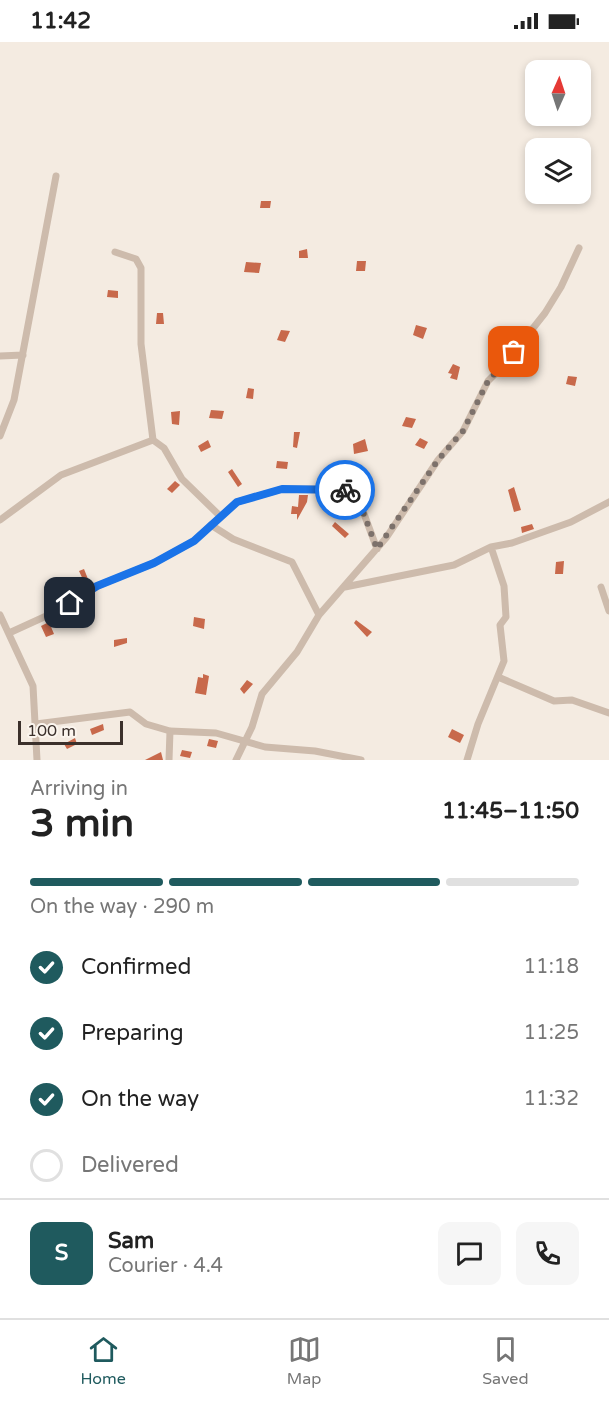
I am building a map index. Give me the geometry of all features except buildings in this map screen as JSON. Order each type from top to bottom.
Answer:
[{"type":"street","points":[[0,435],[11,412],[56,176]]},
{"type":"street","points":[[236,760],[252,727],[262,694],[297,652],[319,615],[377,549],[438,460],[463,431],[488,381],[504,365],[545,313],[561,287],[579,248]]},
{"type":"street","points":[[115,252],[136,259],[141,268],[141,344],[153,440]]},
{"type":"street","points":[[0,356],[23,355]]},
{"type":"street","points":[[153,440],[164,447],[182,478],[220,516]]},
{"type":"street","points":[[0,520],[61,475],[153,440]]},
{"type":"street","points":[[9,633],[55,612],[97,586],[154,563],[194,541],[237,502],[282,489],[349,491],[360,503],[377,549]]},
{"type":"street","points":[[345,586],[454,565],[491,547],[512,543],[572,522],[609,502]]},
{"type":"street","points":[[211,525],[233,539],[291,562],[319,615]]},
{"type":"street","points":[[467,760],[505,657],[500,625],[506,617],[505,596],[491,547]]},
{"type":"street","points":[[601,587],[609,611]]},
{"type":"street","points":[[0,615],[33,686],[37,760]]},
{"type":"street","points":[[498,677],[554,701],[572,700],[609,713]]},
{"type":"street","points":[[36,724],[123,711],[135,715],[146,724],[170,731],[216,733],[244,742],[285,750],[334,753],[361,760]]},
{"type":"street","points":[[169,760],[170,731]]},
{"type":"way so far","points":[[345,490],[357,496],[377,549],[406,510],[430,470],[463,431],[488,381],[514,352]]},
{"type":"route","points":[[70,603],[97,586],[120,579],[194,541],[237,502],[282,489],[345,490]]}]
